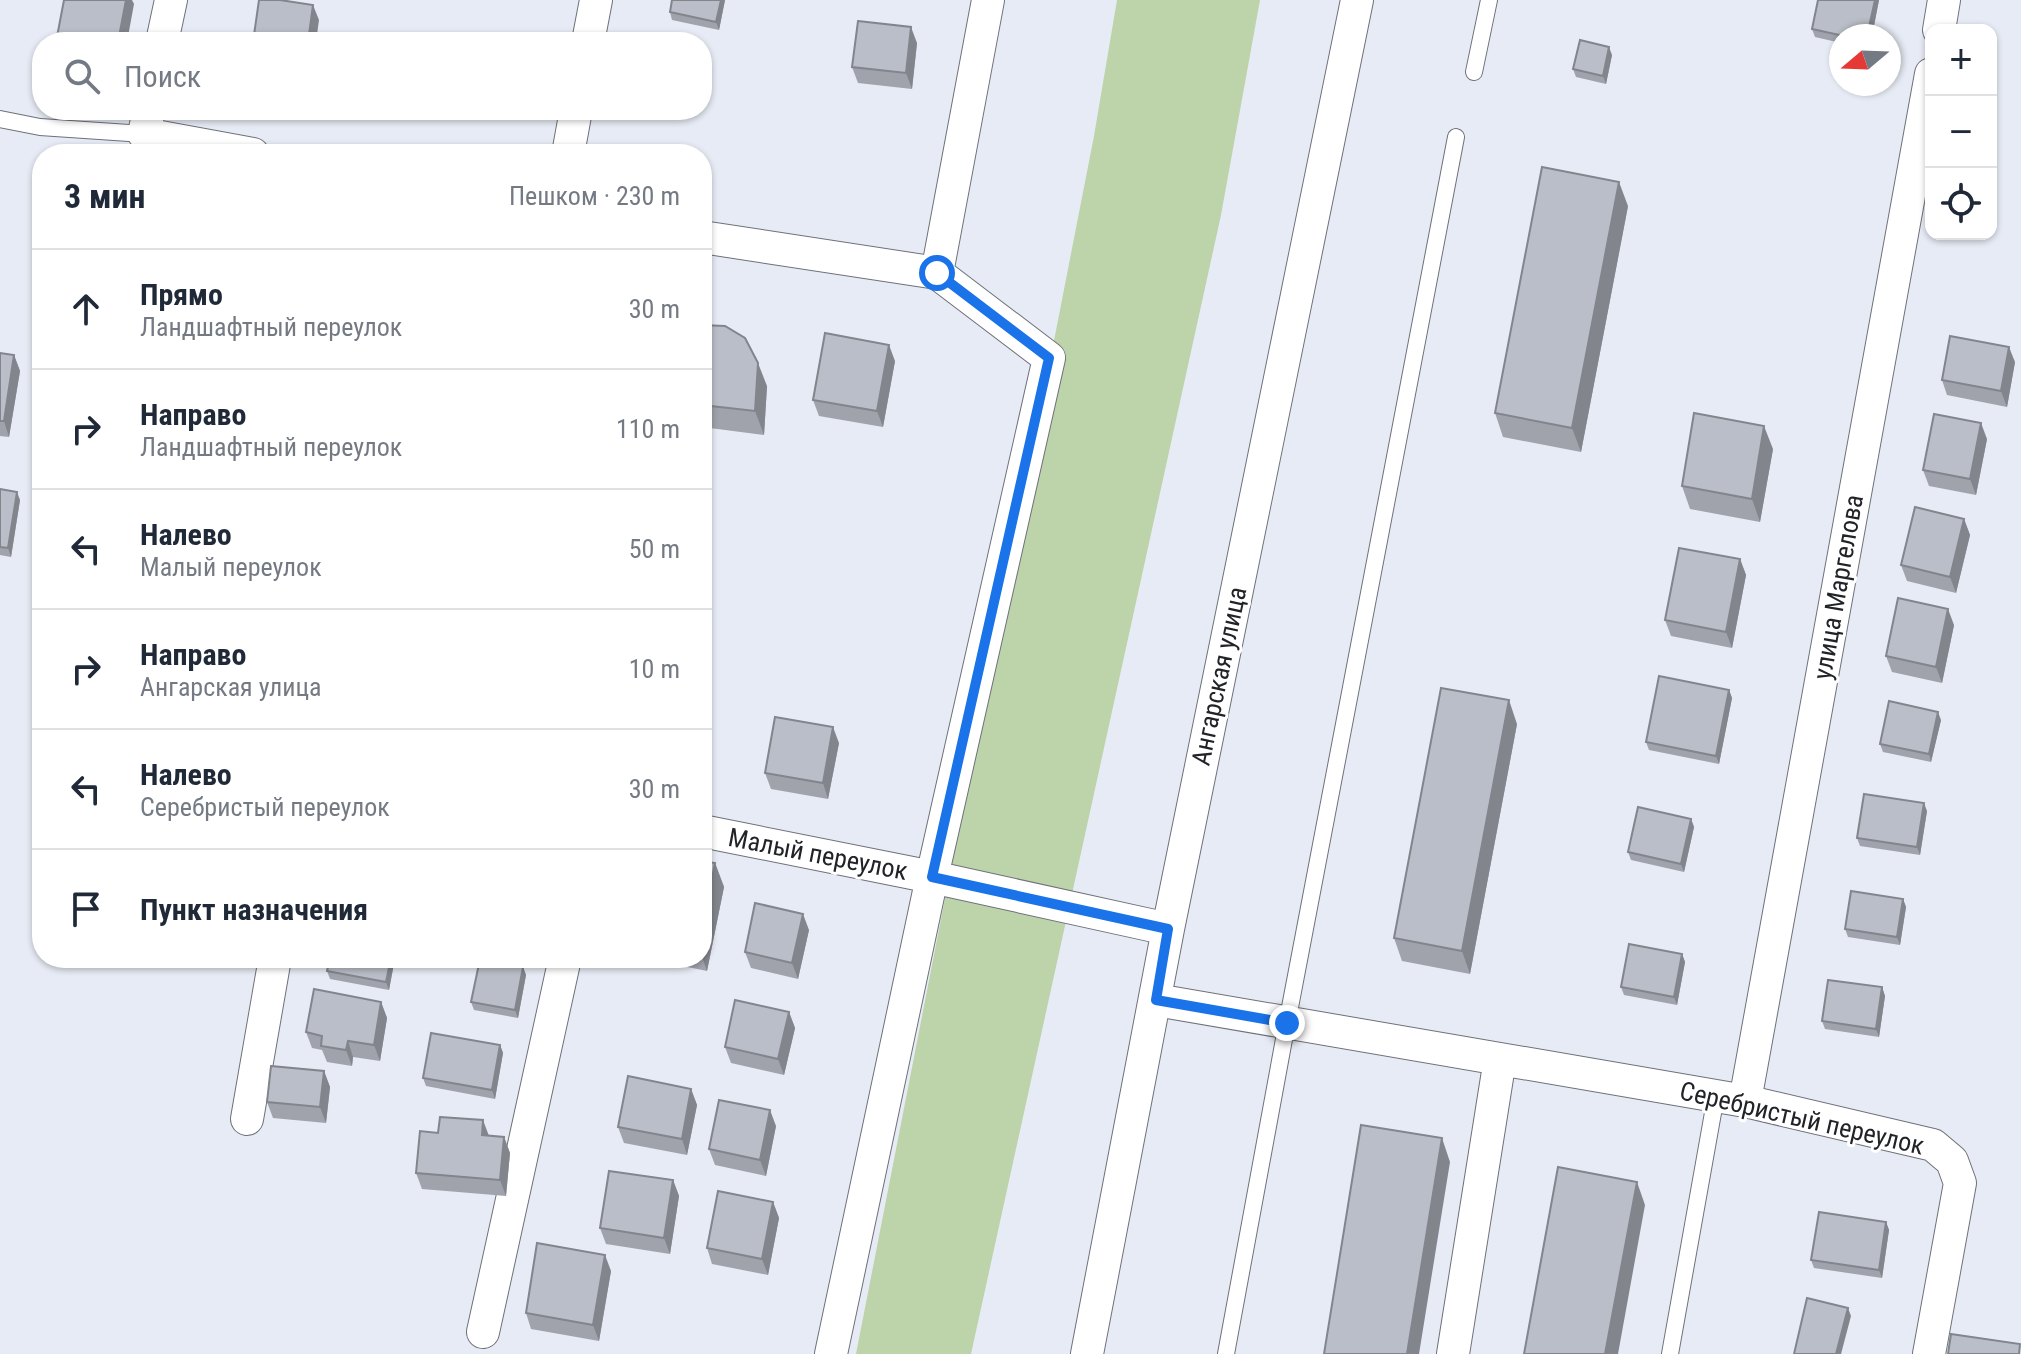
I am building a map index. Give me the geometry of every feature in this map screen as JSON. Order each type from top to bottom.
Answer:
[{"type":"street","points":[[164,32],[171,0]]},
{"type":"street","points":[[590,32],[596,0]]},
{"type":"street","points":[[937,273],[988,0]]},
{"type":"street","name":"Ангарская улица","points":[[1087,1354],[1168,929],[1357,0]]},
{"type":"street","points":[[1940,24],[1944,0]]},
{"type":"street","name":"улица Маргелова","points":[[1730,1098],[1927,96]]},
{"type":"street","points":[[570,144],[574,120]]},
{"type":"street","points":[[147,122],[220,144]]},
{"type":"street","points":[[712,239],[937,273],[1049,358],[932,877],[831,1354]]},
{"type":"street","name":"Малый переулок","points":[[712,833],[1168,929]]},
{"type":"street","points":[[247,1119],[273,968]]},
{"type":"street","points":[[483,1332],[563,968]]},
{"type":"street","name":"Серебристый переулок","points":[[1156,1000],[1730,1098],[1933,1145],[1952,1161],[1960,1183],[1929,1354]]},
{"type":"street","points":[[1453,1354],[1500,1059]]},
{"type":"lane","points":[[1474,72],[1489,0]]},
{"type":"lane","points":[[0,119],[40,127],[147,122]]},
{"type":"lane","points":[[1226,1354],[1456,137]]},
{"type":"lane","points":[[1670,1354],[1730,1098]]},
{"type":"green space","points":[[1117,0],[1260,0],[1221,215],[971,1354],[856,1354],[1094,136]]},
{"type":"building","points":[[64,0],[126,0],[120,32],[58,32]]},
{"type":"building","points":[[259,0],[313,5],[309,32],[254,32]]},
{"type":"building","points":[[672,0],[721,0],[716,22],[670,12]]},
{"type":"building","points":[[1818,0],[1875,0],[1870,24],[1829,24],[1829,33],[1812,29]]},
{"type":"building","points":[[858,21],[911,27],[906,73],[852,67]]},
{"type":"building","points":[[1580,40],[1609,47],[1603,76],[1573,69]]},
{"type":"building","points":[[1542,167],[1619,182],[1572,428],[1495,413]]},
{"type":"building","points":[[712,325],[725,326],[745,338],[758,363],[755,411],[712,406]]},
{"type":"building","points":[[825,333],[889,345],[877,411],[813,400]]},
{"type":"building","points":[[1950,336],[2009,347],[2001,391],[1942,380]]},
{"type":"building","points":[[0,353],[14,355],[4,421],[0,421]]},
{"type":"building","points":[[1694,413],[1764,426],[1752,499],[1682,486]]},
{"type":"building","points":[[1934,414],[1981,423],[1970,479],[1923,470]]},
{"type":"building","points":[[0,489],[17,492],[8,548],[0,547]]},
{"type":"building","points":[[1915,507],[1964,519],[1950,577],[1901,565]]},
{"type":"building","points":[[1679,548],[1740,559],[1726,632],[1665,620]]},
{"type":"building","points":[[1898,598],[1948,609],[1936,667],[1886,656]]},
{"type":"building","points":[[1659,676],[1729,690],[1716,756],[1646,742]]},
{"type":"building","points":[[1441,688],[1509,700],[1462,951],[1394,938]]},
{"type":"building","points":[[1889,701],[1938,712],[1929,754],[1880,744]]},
{"type":"building","points":[[775,717],[833,727],[823,783],[765,773]]},
{"type":"building","points":[[1864,794],[1924,803],[1917,847],[1857,838]]},
{"type":"building","points":[[1638,807],[1691,819],[1681,864],[1628,852]]},
{"type":"building","points":[[1851,891],[1903,899],[1897,937],[1845,929]]},
{"type":"building","points":[[755,903],[803,914],[792,963],[745,952]]},
{"type":"building","points":[[1629,944],[1682,954],[1674,997],[1621,987]]},
{"type":"building","points":[[328,968],[389,968],[386,982],[327,971]]},
{"type":"building","points":[[478,968],[523,968],[515,1010],[471,1002]]},
{"type":"building","points":[[1828,980],[1882,987],[1876,1029],[1822,1021]]},
{"type":"building","points":[[314,989],[381,1002],[374,1045],[348,1041],[346,1050],[321,1046],[322,1036],[306,1032]]},
{"type":"building","points":[[735,1000],[789,1012],[778,1059],[725,1047]]},
{"type":"building","points":[[431,1033],[500,1045],[492,1090],[423,1078]]},
{"type":"building","points":[[271,1066],[324,1071],[320,1107],[267,1102]]},
{"type":"building","points":[[628,1076],[691,1089],[682,1139],[618,1127]]},
{"type":"building","points":[[719,1100],[770,1110],[760,1160],[709,1149]]},
{"type":"building","points":[[440,1117],[483,1120],[482,1135],[504,1137],[500,1180],[416,1173],[420,1131],[438,1133]]},
{"type":"building","points":[[1361,1125],[1442,1138],[1407,1354],[1324,1354]]},
{"type":"building","points":[[1558,1167],[1637,1182],[1605,1354],[1524,1354]]},
{"type":"building","points":[[609,1171],[673,1180],[664,1238],[600,1228]]},
{"type":"building","points":[[718,1191],[773,1202],[762,1259],[707,1248]]},
{"type":"building","points":[[1819,1212],[1886,1222],[1879,1270],[1811,1260]]},
{"type":"building","points":[[537,1243],[605,1255],[593,1325],[526,1313]]},
{"type":"building","points":[[1807,1298],[1848,1308],[1836,1354],[1794,1354]]},
{"type":"building","points":[[1951,1334],[2020,1344],[2019,1354],[1948,1354]]},
{"type":"route","points":[[937,273],[1049,358],[932,877],[1168,929],[1156,1000],[1287,1023]]}]
